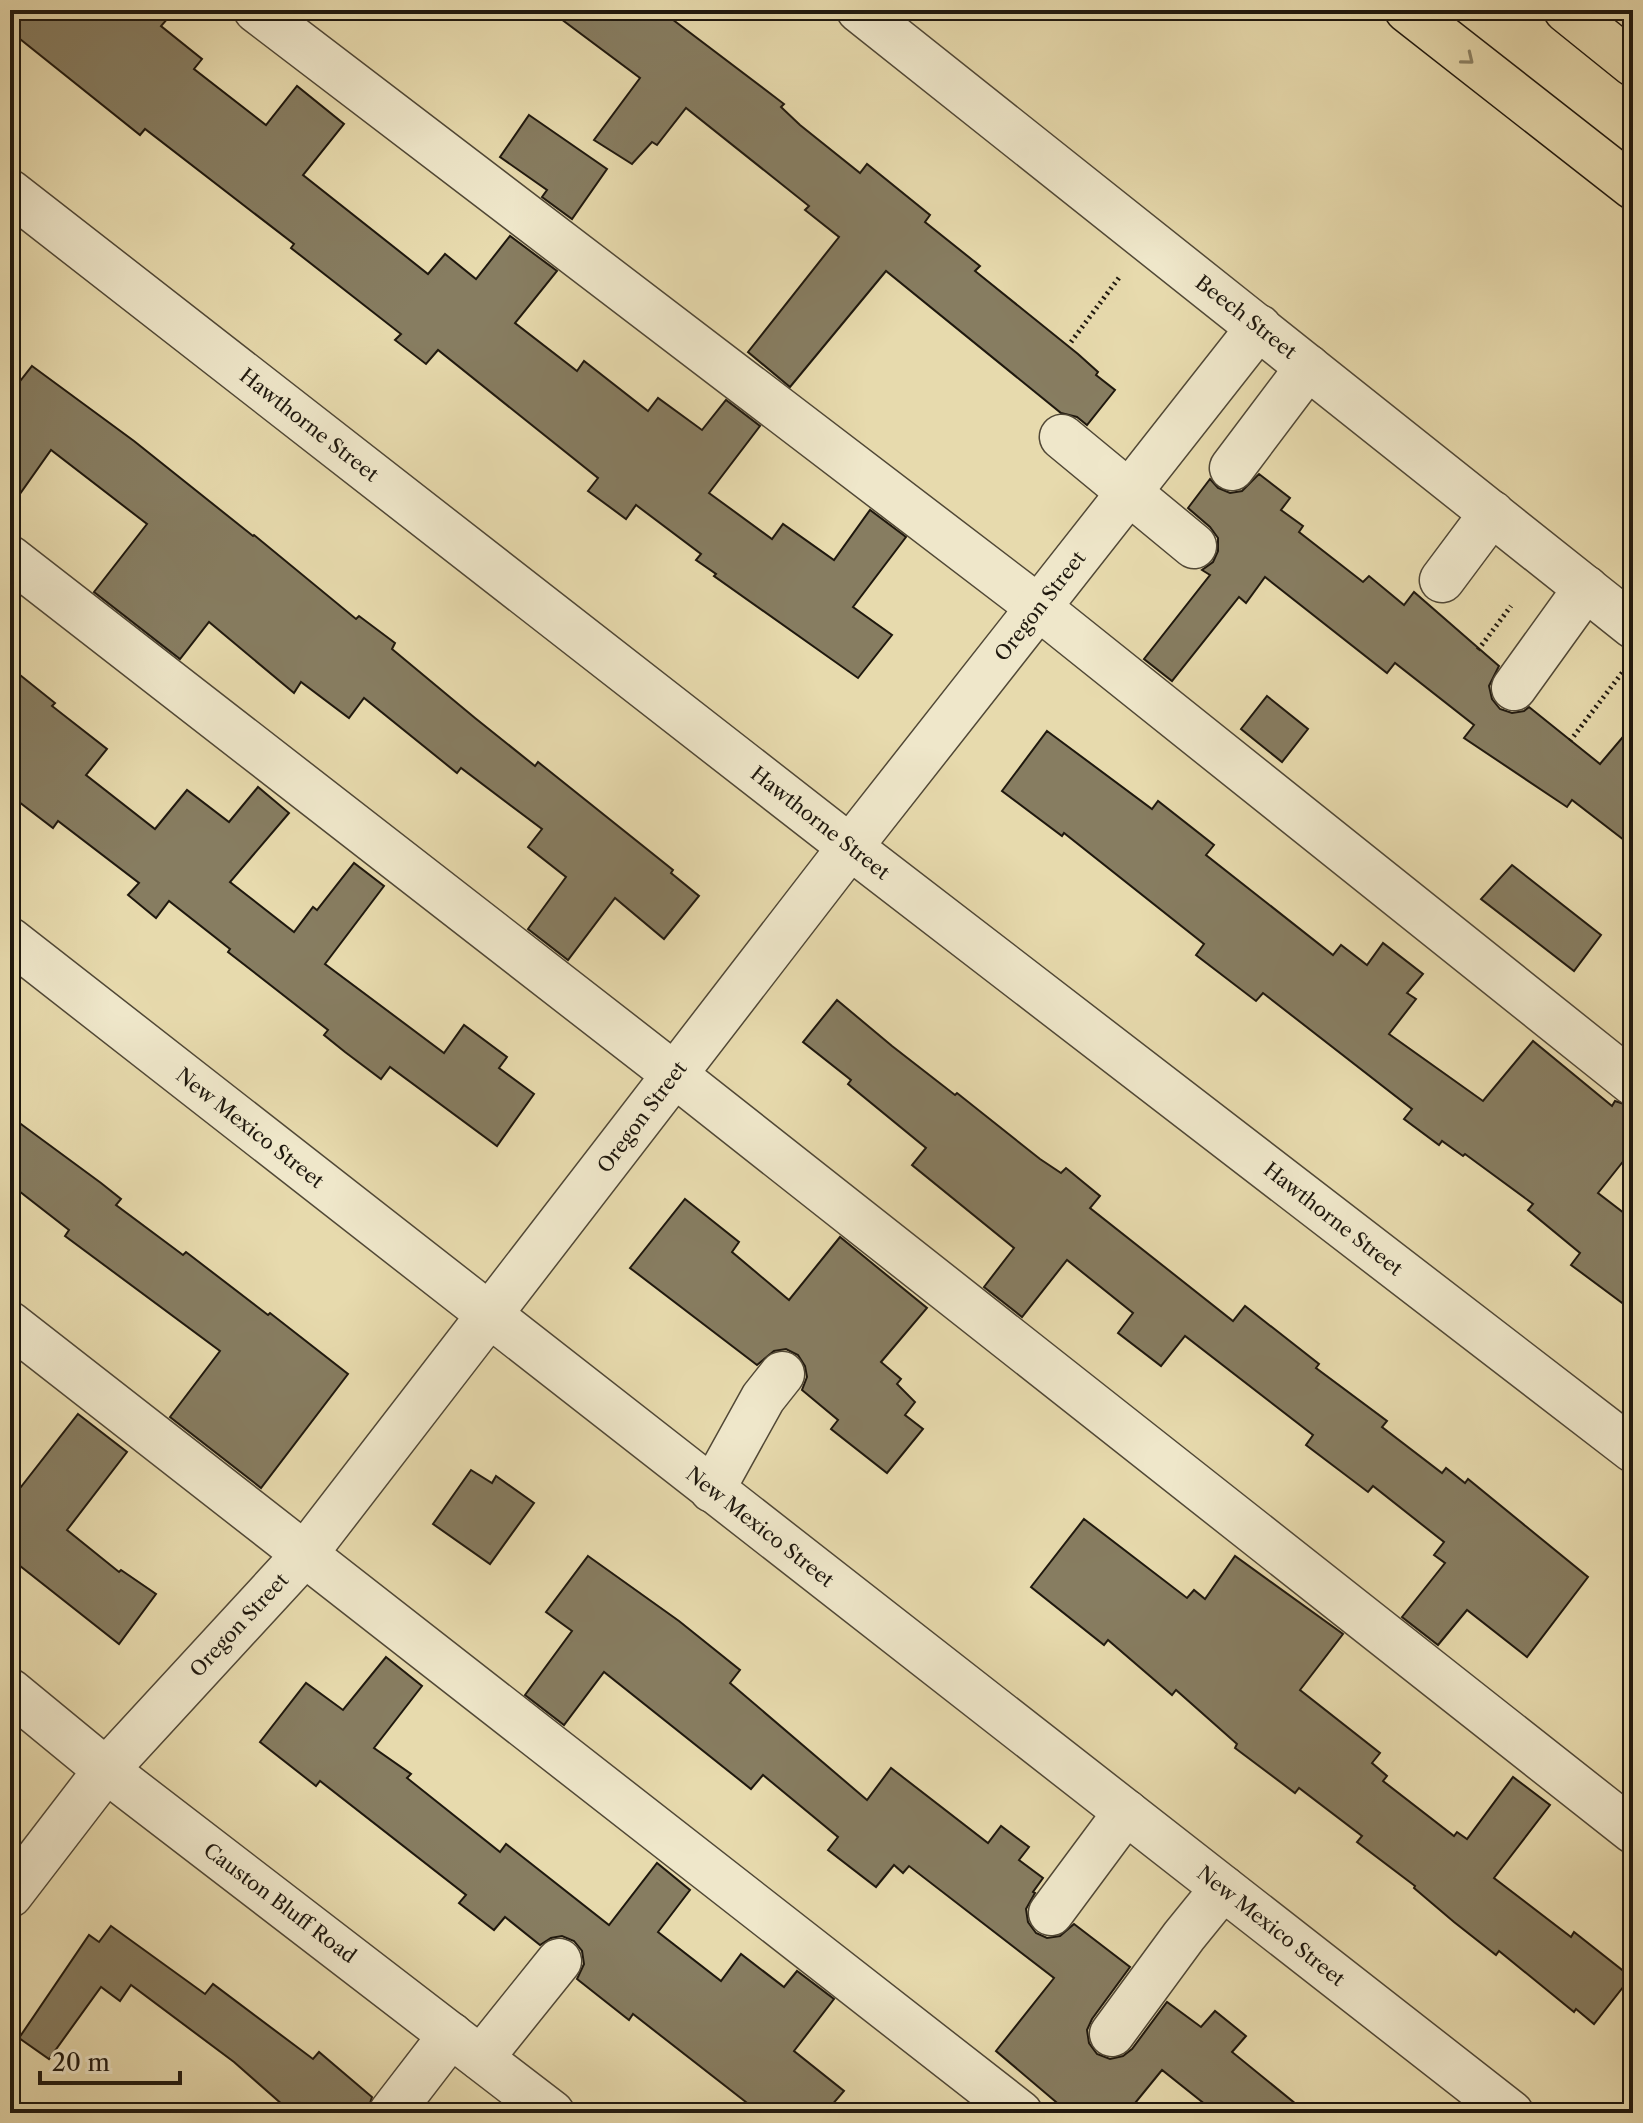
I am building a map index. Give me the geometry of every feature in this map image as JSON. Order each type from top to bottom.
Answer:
[{"type":"main road","points":[[1407,10],[1633,187]]},
{"type":"main road","points":[[1566,10],[1633,64]]},
{"type":"street","points":[[256,10],[1038,607],[1633,1083]]},
{"type":"street","name":"Beech Street","points":[[859,10],[1633,626]]},
{"type":"street","name":"Hawthorne Street","points":[[10,192],[850,847],[1633,1450]]},
{"type":"street","name":"Oregon Street","points":[[10,1895],[106,1770],[304,1555],[850,847],[1259,327]]},
{"type":"street","points":[[1232,468],[1308,367]]},
{"type":"street","points":[[1062,437],[1194,546]]},
{"type":"street","points":[[1442,580],[1492,513]]},
{"type":"street","points":[[10,558],[675,1075],[1633,1831]]},
{"type":"street","points":[[1514,688],[1586,588]]},
{"type":"street","name":"New Mexico Street","points":[[10,940],[1511,2113]]},
{"type":"street","points":[[10,1324],[1020,2113]]},
{"type":"street","points":[[712,1490],[763,1398],[782,1374]]},
{"type":"street","name":"Causton Bluff Road","points":[[10,1691],[106,1770],[552,2113]]},
{"type":"street","points":[[1051,1913],[1126,1812]]},
{"type":"street","points":[[1112,2034],[1223,1888]]},
{"type":"street","points":[[391,2113],[559,1961]]},
{"type":"path","points":[[1071,342],[1148,240]]},
{"type":"path","points":[[1570,741],[1633,659]]},
{"type":"building","points":[[10,10],[175,10],[161,26],[202,59],[194,69],[266,125],[297,86],[344,124],[303,175],[428,274],[445,254],[476,279],[510,236],[557,271],[515,323],[577,371],[584,361],[648,411],[658,398],[702,430],[726,400],[760,426],[709,493],[772,539],[783,524],[834,560],[870,510],[906,537],[853,607],[892,635],[858,678],[714,576],[716,574],[696,560],[701,554],[636,505],[626,519],[588,491],[598,478],[438,350],[426,364],[395,340],[401,334],[291,248],[294,244],[145,129],[140,135],[10,31]]},
{"type":"building","points":[[549,10],[660,10],[784,104],[781,107],[800,125],[860,173],[867,164],[930,215],[925,222],[980,266],[975,271],[1078,354],[1098,372],[1096,375],[1115,390],[1087,425],[1077,417],[1061,413],[886,271],[790,387],[748,352],[839,237],[805,210],[809,206],[686,108],[657,145],[652,142],[632,164],[594,140],[640,78]]},
{"type":"building","points":[[529,115],[607,169],[572,219],[542,197],[547,190],[500,157]]},
{"type":"building","points":[[32,366],[134,441],[356,619],[359,616],[395,643],[392,649],[475,718],[535,766],[538,762],[673,870],[671,873],[699,896],[664,939],[615,898],[568,960],[528,929],[566,877],[528,847],[542,829],[461,768],[457,773],[364,698],[349,718],[301,682],[294,693],[209,622],[180,659],[94,592],[147,524],[51,450],[10,508],[10,394]]},
{"type":"building","points":[[1259,474],[1290,498],[1281,510],[1303,526],[1299,532],[1363,582],[1369,576],[1404,605],[1414,592],[1499,666],[1489,686],[1492,699],[1500,709],[1512,713],[1529,707],[1600,764],[1633,725],[1633,847],[1572,800],[1567,807],[1464,738],[1474,725],[1395,663],[1387,673],[1265,577],[1246,603],[1239,597],[1172,681],[1144,659],[1210,575],[1202,570],[1213,562],[1218,551],[1218,538],[1188,508],[1210,479],[1218,488],[1230,493],[1242,491]]},
{"type":"building","points":[[10,667],[55,703],[52,706],[107,749],[86,775],[155,829],[187,790],[229,822],[258,787],[289,813],[230,882],[294,932],[313,907],[317,910],[354,863],[384,886],[325,964],[444,1053],[464,1025],[507,1057],[499,1068],[534,1094],[497,1146],[390,1067],[381,1079],[324,1035],[328,1030],[228,952],[230,949],[169,901],[156,918],[128,895],[139,883],[58,821],[53,828],[10,795]]},
{"type":"building","points":[[1267,696],[1308,729],[1282,762],[1241,729]]},
{"type":"building","points":[[1047,731],[1152,809],[1158,801],[1214,845],[1206,855],[1333,955],[1341,945],[1367,965],[1383,943],[1423,974],[1407,993],[1416,999],[1389,1034],[1483,1101],[1533,1041],[1612,1106],[1615,1101],[1633,1107],[1633,1149],[1598,1193],[1633,1220],[1633,1311],[1571,1265],[1580,1253],[1528,1210],[1533,1204],[1465,1154],[1463,1156],[1442,1141],[1439,1145],[1404,1119],[1412,1109],[1263,993],[1256,1001],[1196,955],[1204,944],[1064,833],[1062,836],[1002,791]]},
{"type":"building","points":[[1512,865],[1601,935],[1574,971],[1481,899]]},
{"type":"building","points":[[837,1000],[1040,1159],[1061,1173],[1066,1168],[1100,1196],[1090,1208],[1233,1321],[1245,1306],[1319,1364],[1316,1368],[1387,1421],[1382,1427],[1442,1473],[1446,1468],[1465,1483],[1468,1479],[1588,1577],[1527,1657],[1467,1610],[1438,1645],[1402,1617],[1445,1563],[1434,1555],[1444,1542],[1373,1486],[1368,1492],[1306,1445],[1313,1435],[1185,1336],[1161,1366],[1118,1333],[1133,1313],[1067,1260],[1022,1317],[984,1287],[1014,1248],[912,1165],[926,1148],[848,1084],[851,1080],[803,1042]]},
{"type":"building","points":[[10,1116],[121,1199],[116,1205],[183,1255],[186,1252],[268,1315],[270,1313],[348,1374],[261,1488],[170,1417],[220,1351],[65,1236],[69,1230],[10,1184]]},
{"type":"building","points":[[685,1199],[739,1242],[732,1252],[789,1300],[840,1237],[927,1308],[881,1362],[901,1379],[897,1384],[915,1402],[905,1415],[923,1429],[887,1473],[831,1429],[838,1420],[802,1390],[807,1377],[798,1355],[786,1349],[774,1351],[757,1365],[630,1268]]},
{"type":"building","points":[[78,1414],[127,1452],[67,1530],[119,1572],[121,1570],[156,1594],[119,1644],[10,1558],[10,1501]]},
{"type":"building","points":[[471,1470],[492,1483],[496,1476],[534,1503],[490,1564],[433,1524]]},
{"type":"building","points":[[1084,1519],[1187,1598],[1194,1590],[1205,1599],[1235,1556],[1343,1634],[1300,1690],[1380,1753],[1372,1763],[1387,1776],[1383,1781],[1454,1836],[1457,1832],[1467,1839],[1513,1777],[1550,1805],[1494,1878],[1571,1937],[1574,1932],[1631,1977],[1594,2024],[1576,2009],[1574,2012],[1499,1951],[1496,1955],[1454,1922],[1415,1886],[1357,1842],[1362,1836],[1299,1788],[1295,1793],[1235,1748],[1237,1744],[1176,1690],[1172,1695],[1108,1640],[1104,1645],[1031,1587]]},
{"type":"building","points":[[588,1556],[679,1621],[740,1670],[730,1683],[867,1800],[891,1768],[988,1843],[1001,1826],[1029,1847],[1019,1860],[1043,1878],[1026,1909],[1028,1922],[1036,1933],[1047,1938],[1060,1936],[1074,1924],[1130,1967],[1087,2030],[1089,2043],[1097,2054],[1110,2059],[1123,2056],[1132,2049],[1167,2002],[1201,2027],[1215,2011],[1246,2036],[1232,2052],[1307,2113],[1216,2113],[1162,2070],[1127,2113],[1069,2113],[996,2051],[1054,1978],[909,1866],[903,1873],[894,1865],[876,1887],[828,1850],[838,1837],[763,1775],[751,1789],[604,1672],[564,1725],[525,1695],[572,1631],[546,1612]]},
{"type":"building","points":[[386,1657],[422,1686],[374,1748],[411,1774],[407,1778],[500,1852],[506,1844],[609,1925],[657,1863],[690,1890],[658,1932],[721,1981],[741,1954],[784,1987],[797,1971],[834,1999],[794,2051],[844,2091],[825,2113],[760,2113],[633,2014],[629,2020],[577,1979],[584,1964],[582,1951],[574,1941],[562,1936],[540,1945],[505,1917],[494,1930],[459,1903],[466,1895],[320,1781],[316,1786],[260,1742],[306,1683],[343,1710]]},
{"type":"building","points":[[111,1926],[205,1994],[213,1984],[313,2059],[319,2052],[372,2097],[367,2113],[292,2113],[234,2062],[131,1985],[120,2001],[101,1987],[49,2059],[19,2038],[89,1935],[99,1942]]}]
